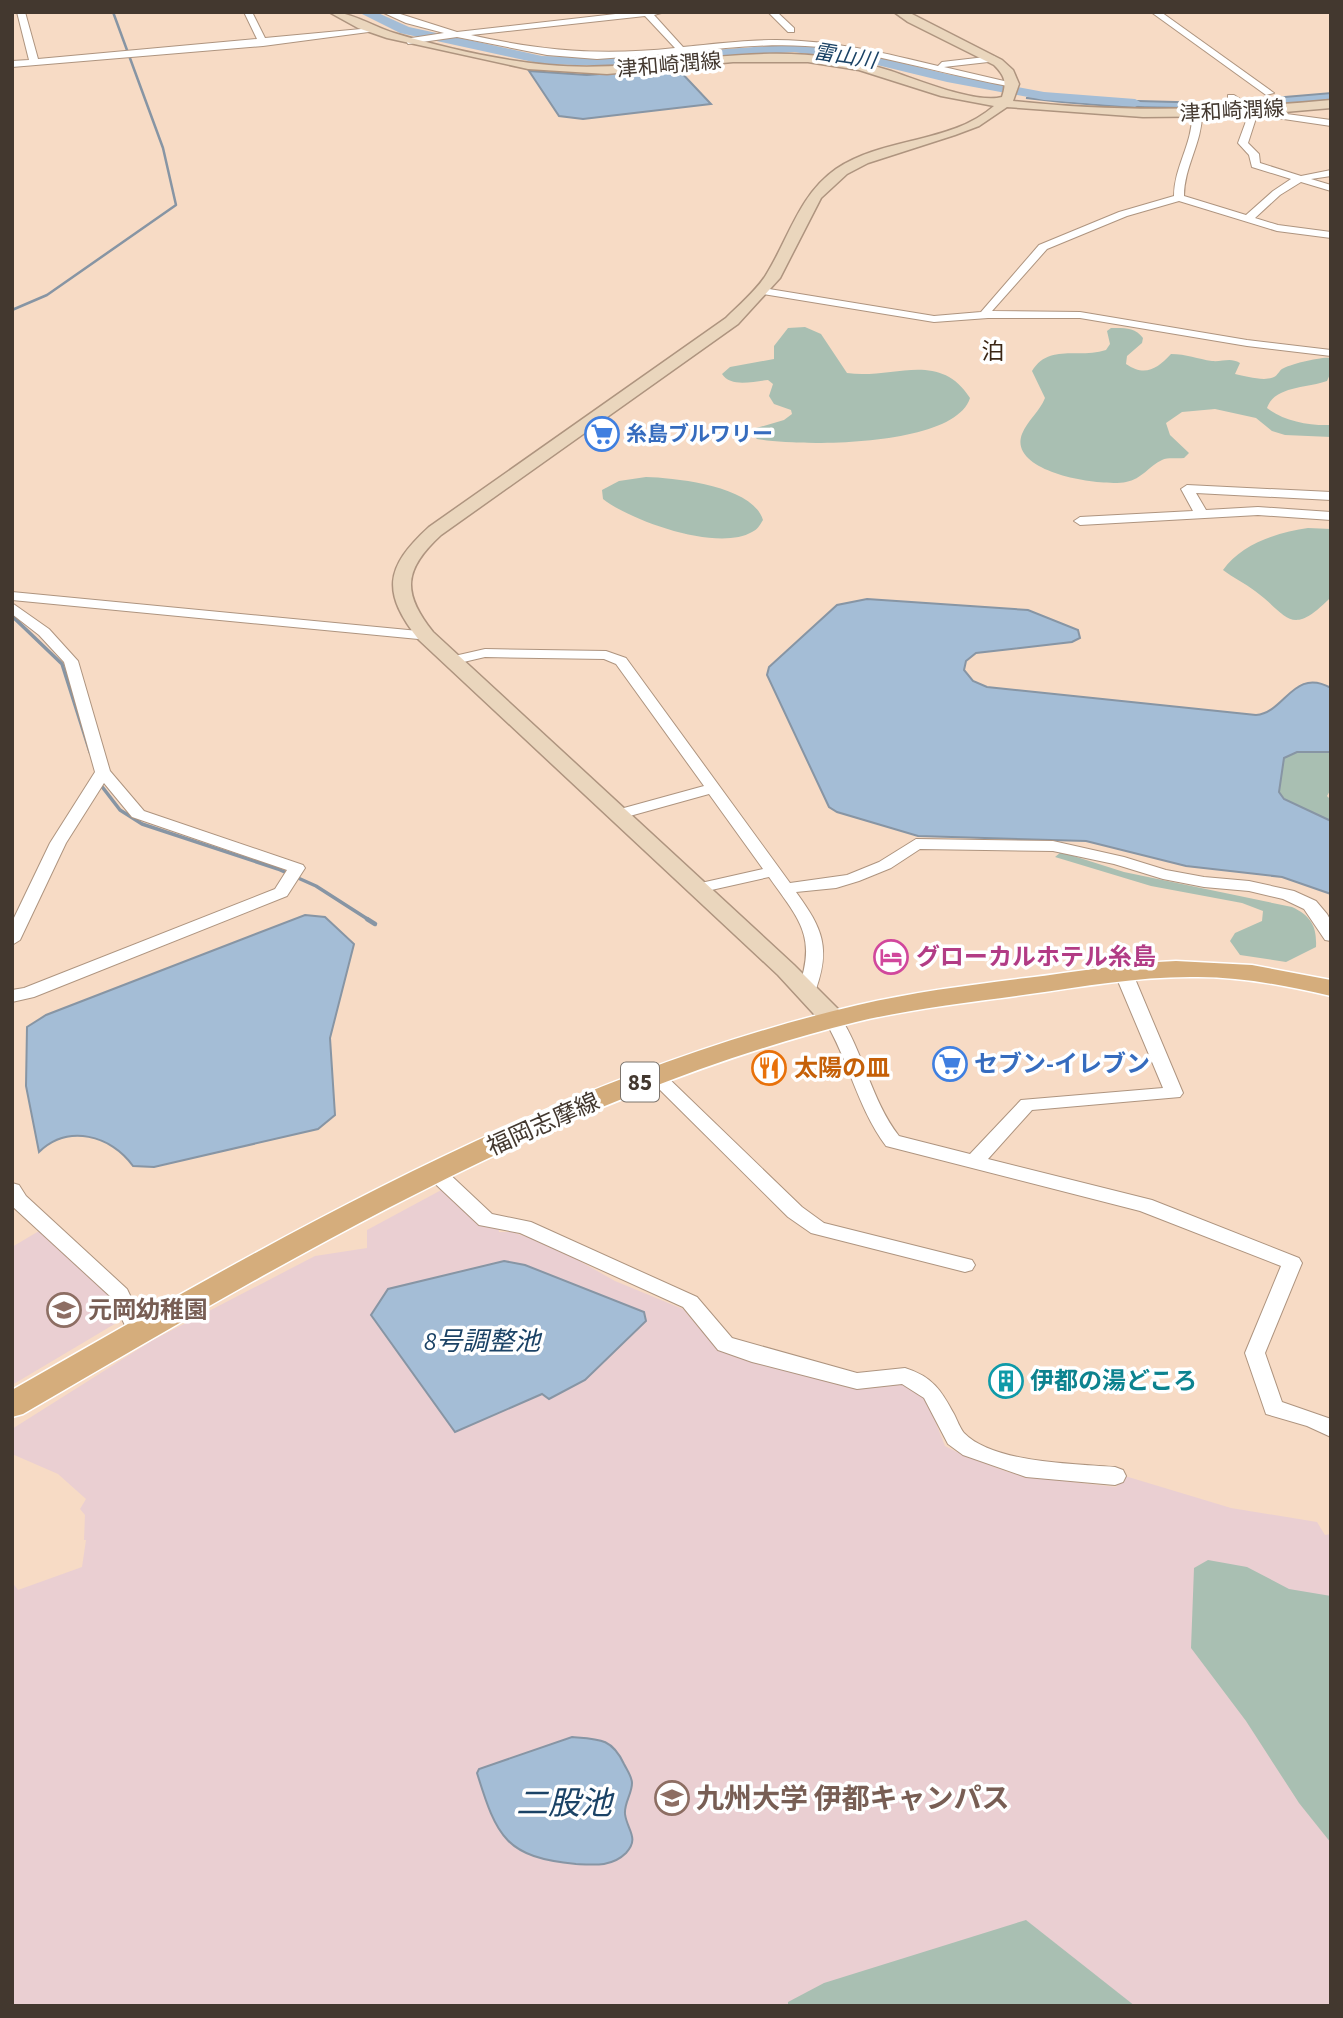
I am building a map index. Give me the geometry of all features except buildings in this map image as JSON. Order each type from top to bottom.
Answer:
[{"type":"main road","name":"福岡志摩線","points":[[12,1405],[209,1290],[436,1173],[571,1109],[656,1076],[833,1019],[888,1006],[959,995],[1181,969],[1225,970],[1331,988]]},
{"type":"street","points":[[21,12],[34,62]]},
{"type":"street","points":[[248,12],[263,43]]},
{"type":"street","name":"津和崎潤線","points":[[335,12],[372,31],[408,41],[520,66],[554,70],[589,71],[758,58],[808,58],[877,71],[952,95],[1010,93],[1090,113],[1197,114],[1331,104]]},
{"type":"street","points":[[386,12],[453,33],[560,55],[618,56],[769,43],[821,44],[872,52],[1010,93]]},
{"type":"street","points":[[408,41],[453,33],[661,12]]},
{"type":"street","points":[[772,12],[791,30]]},
{"type":"street","points":[[900,12],[918,24],[974,47],[994,59],[1006,69],[1010,93]]},
{"type":"street","points":[[1155,12],[1269,93],[1256,94]]},
{"type":"street","points":[[648,13],[695,63]]},
{"type":"street","points":[[12,64],[372,31]]},
{"type":"street","points":[[926,67],[994,59]]},
{"type":"street","points":[[1010,93],[983,120],[880,153],[834,176],[809,203],[763,291],[717,332],[435,531],[413,551],[400,578],[400,593],[411,619],[698,888],[833,1019],[844,1035],[876,1117],[893,1141],[1145,1205],[1293,1263],[1255,1353],[1273,1408],[1314,1420],[1331,1429]]},
{"type":"street","points":[[1238,97],[1251,111],[1331,123]]},
{"type":"street","points":[[1251,111],[1243,144],[1254,154],[1255,165],[1331,188]]},
{"type":"street","points":[[1179,198],[1177,186],[1191,154],[1197,114]]},
{"type":"street","points":[[1249,218],[1283,185],[1299,178],[1331,173]]},
{"type":"street","points":[[988,315],[986,312],[1043,247],[1123,214],[1179,198],[1276,228],[1331,235]]},
{"type":"street","points":[[763,291],[934,319],[988,315],[1080,316],[1247,343],[1331,353]]},
{"type":"street","points":[[1201,513],[1187,489],[1331,496]]},
{"type":"street","points":[[1080,521],[1258,511],[1331,516]]},
{"type":"street","points":[[12,596],[429,636]]},
{"type":"street","points":[[12,607],[44,632],[71,661],[103,772],[138,814],[297,868],[281,892],[28,993],[12,996]]},
{"type":"street","points":[[455,660],[485,653],[616,658],[787,888],[817,940],[817,960],[806,992]]},
{"type":"street","points":[[12,940],[58,843],[103,772]]},
{"type":"street","points":[[619,814],[712,789]]},
{"type":"street","points":[[787,888],[836,883],[853,878],[885,865],[916,844],[1053,846],[1204,883],[1249,886],[1288,895],[1310,905],[1331,936]]},
{"type":"street","points":[[698,888],[774,871]]},
{"type":"street","points":[[975,1161],[1027,1104],[1174,1093],[1124,974]]},
{"type":"street","points":[[656,1076],[795,1212],[818,1228],[965,1265]]},
{"type":"street","points":[[436,1173],[486,1220],[524,1227],[690,1302],[725,1344],[752,1354],[857,1381],[905,1376],[932,1392],[956,1438],[971,1449],[1026,1468],[1115,1476]]},
{"type":"street","points":[[12,1190],[19,1201],[121,1294],[138,1333]]},
{"type":"shaded area","name":"九州大学 伊都キャンパス","points":[[458,1181],[456,1187],[497,1218],[499,1232],[512,1232],[527,1237],[530,1233],[615,1281],[683,1309],[713,1344],[733,1355],[782,1365],[897,1380],[922,1394],[945,1446],[963,1455],[1008,1472],[1046,1479],[1116,1487],[1125,1476],[1231,1508],[1317,1522],[1325,1535],[1331,1534],[1331,2006],[12,2006],[12,1582],[18,1590],[82,1567],[86,1540],[85,1515],[80,1509],[86,1499],[58,1474],[12,1454],[12,1429],[153,1340],[315,1256],[367,1248],[367,1230]]},
{"type":"shaded area","name":"元岡幼稚園","points":[[39,1231],[113,1298],[118,1322],[12,1385],[12,1247]]},
{"type":"green space","points":[[805,327],[821,334],[847,373],[929,370],[944,374],[958,383],[970,398],[958,414],[936,426],[907,435],[874,440],[806,443],[757,439],[753,435],[753,429],[784,420],[792,414],[791,410],[774,404],[769,396],[773,384],[768,380],[737,382],[722,374],[730,367],[774,359],[774,346],[788,328]]},
{"type":"green space","points":[[1111,328],[1125,328],[1140,334],[1142,343],[1127,356],[1126,364],[1145,371],[1161,364],[1171,354],[1176,354],[1212,361],[1236,361],[1240,363],[1235,374],[1265,379],[1274,377],[1282,369],[1292,365],[1331,358],[1331,372],[1327,381],[1277,395],[1267,408],[1297,422],[1331,425],[1331,437],[1285,435],[1272,431],[1256,418],[1215,409],[1182,412],[1166,423],[1170,435],[1189,453],[1184,458],[1162,460],[1132,480],[1098,482],[1042,468],[1029,459],[1021,447],[1024,429],[1045,398],[1032,371],[1039,362],[1056,354],[1106,350],[1110,344],[1107,331]]},
{"type":"green space","points":[[646,477],[694,482],[730,492],[756,508],[763,520],[754,531],[737,537],[697,536],[653,524],[616,508],[603,499],[602,490],[619,481]]},
{"type":"green space","points":[[1308,528],[1331,529],[1331,597],[1306,617],[1290,619],[1223,570],[1250,546]]},
{"type":"green space","points":[[1297,752],[1331,752],[1331,789],[1327,796],[1331,800],[1331,821],[1284,799],[1279,792],[1284,758]]},
{"type":"green space","points":[[1061,852],[1124,872],[1292,907],[1312,922],[1316,947],[1286,962],[1240,955],[1230,941],[1235,933],[1262,921],[1263,911],[1242,903],[1151,886],[1055,857]]},
{"type":"green space","points":[[1208,1560],[1247,1567],[1289,1589],[1331,1596],[1331,1843],[1299,1803],[1246,1721],[1191,1648],[1194,1568]]},
{"type":"green space","points":[[1026,1920],[1135,2006],[788,2006],[788,2002],[824,1983]]},
{"type":"water","points":[[677,68],[711,104],[583,119],[559,116],[529,71],[587,75]]},
{"type":"water","points":[[1331,93],[1331,100],[1216,108],[1102,105],[1026,98],[1213,103]]},
{"type":"water","points":[[867,599],[1028,610],[1078,630],[1080,638],[1072,642],[976,653],[966,661],[964,670],[973,681],[987,687],[1256,715],[1275,707],[1298,687],[1307,683],[1318,683],[1331,688],[1331,752],[1297,752],[1284,758],[1279,792],[1284,799],[1331,821],[1331,894],[1282,877],[1186,866],[1086,841],[918,836],[837,812],[829,807],[767,675],[769,667],[837,605]]},
{"type":"water","points":[[305,915],[325,917],[354,944],[330,1038],[335,1115],[318,1129],[154,1167],[133,1166],[113,1147],[89,1137],[63,1138],[50,1143],[39,1152],[26,1086],[27,1027],[46,1015]]},
{"type":"water","name":"8号調整池","points":[[504,1261],[525,1265],[644,1312],[646,1321],[585,1380],[549,1399],[542,1394],[455,1432],[371,1315],[388,1289]]},
{"type":"water","name":"二股池","points":[[572,1737],[597,1740],[615,1749],[631,1778],[632,1787],[625,1814],[632,1834],[632,1843],[621,1858],[609,1863],[589,1865],[552,1861],[519,1849],[499,1829],[477,1773],[479,1769]]},
{"type":"waterway","points":[[12,310],[47,295],[176,205],[163,148],[113,12]]},
{"type":"waterway","name":"雷山川","points":[[364,12],[405,30],[542,60],[608,62],[794,48],[869,59],[947,78],[1044,96],[1135,103]]},
{"type":"waterway","points":[[12,616],[62,664],[90,752]]},
{"type":"waterway","points":[[100,784],[120,810],[142,824],[278,869],[316,886],[369,920]]},
{"type":"waterway","points":[[367,919],[375,924]]},
{"type":"place","name":"糸島ブルワリー","points":[[602,434]]},
{"type":"place","name":"グローカルホテル糸島","points":[[891,957]]},
{"type":"place","name":"セブン-イレブン","points":[[950,1064]]},
{"type":"place","name":"太陽の皿","points":[[769,1068]]},
{"type":"place","name":"元岡幼稚園","points":[[64,1310]]},
{"type":"place","name":"伊都の湯どころ","points":[[1006,1381]]},
{"type":"place","name":"九州大学 伊都キャンパス","points":[[672,1798]]},
{"type":"district","name":"泊","points":[[993,351]]}]
